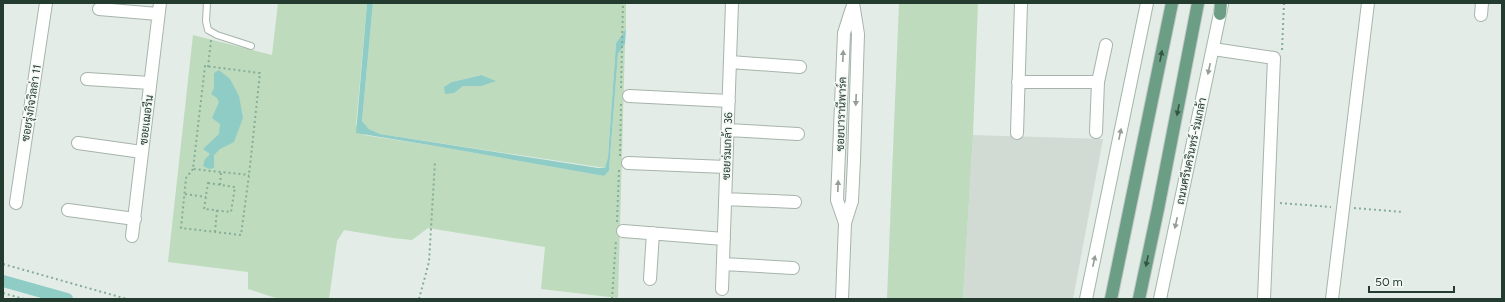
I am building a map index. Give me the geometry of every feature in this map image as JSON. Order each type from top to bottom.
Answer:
[{"type":"main road","points":[[1112,299],[1172,3]]},
{"type":"main road","name":"ถนนศรีนครินทร์-ร่มเกล้า","points":[[1139,299],[1198,3]]},
{"type":"street","name":"ซอยรุ่งกิจวิลล่า 11","points":[[16,203],[46,3]]},
{"type":"street","name":"ซอยร่มเกล้า 36","points":[[722,289],[732,3]]},
{"type":"street","points":[[1016,133],[1021,3]]},
{"type":"street","points":[[1086,299],[1148,3]]},
{"type":"street","points":[[1332,299],[1368,3]]},
{"type":"street","name":"ซอยบารานีพาร์ค","points":[[842,299],[845,224],[837,200],[844,33],[853,4]]},
{"type":"street","name":"ถนนศรีนครินทร์-ร่มเกล้า","points":[[1160,299],[1221,7]]},
{"type":"street","points":[[99,9],[159,9]]},
{"type":"street","name":"ซอยเฌอรีน","points":[[132,236],[159,9]]},
{"type":"street","points":[[1096,132],[1098,82],[1106,45]]},
{"type":"street","points":[[1213,49],[1274,58],[1264,299]]},
{"type":"street","points":[[730,62],[800,66]]},
{"type":"street","points":[[87,79],[150,83]]},
{"type":"street","points":[[1018,82],[1098,82]]},
{"type":"street","points":[[624,98],[729,101]]},
{"type":"street","points":[[728,130],[798,134]]},
{"type":"street","points":[[78,143],[142,152]]},
{"type":"street","points":[[628,163],[726,167]]},
{"type":"street","points":[[725,199],[794,202]]},
{"type":"street","points":[[68,210],[135,219]]},
{"type":"street","points":[[618,230],[724,239]]},
{"type":"street","points":[[650,279],[654,233]]},
{"type":"street","points":[[723,264],[793,268]]},
{"type":"lane","points":[[207,3],[206,21],[208,30],[251,46]]},
{"type":"path","points":[[612,299],[618,230],[624,98],[623,3]]},
{"type":"path","points":[[1282,51],[1284,3]]},
{"type":"path","points":[[208,67],[212,32]]},
{"type":"path","points":[[205,66],[208,67],[260,73],[241,235],[181,228],[186,178],[193,169],[205,66]]},
{"type":"path","points":[[419,299],[429,262],[435,160]]},
{"type":"path","points":[[193,169],[249,176]]},
{"type":"path","points":[[220,185],[222,172]]},
{"type":"path","points":[[208,183],[235,187],[231,212],[204,209],[206,197],[208,183]]},
{"type":"path","points":[[184,194],[206,197]]},
{"type":"path","points":[[1278,202],[1403,212]]},
{"type":"path","points":[[215,232],[217,210]]},
{"type":"path","points":[[3,264],[127,299]]},
{"type":"path","points":[[3,293],[24,299]]},
{"type":"shaded area","points":[[973,135],[1103,139],[1073,299],[963,299]]},
{"type":"green space","points":[[278,3],[367,3],[356,125],[364,135],[604,176],[609,171],[618,54],[625,44],[618,298],[541,289],[545,247],[428,228],[412,240],[344,230],[337,241],[329,299],[279,299],[248,289],[248,272],[168,262],[193,35],[272,55]]},
{"type":"green space","points":[[373,3],[626,3],[626,29],[616,43],[608,157],[605,168],[380,134],[369,129],[362,121]],"holes":[[[480,75],[481,86],[463,86],[452,82]]]},
{"type":"green space","points":[[899,3],[978,3],[973,135],[963,299],[887,299]]},
{"type":"water","points":[[367,3],[373,3],[362,121],[369,129],[380,134],[598,168],[605,168],[608,157],[616,43],[626,29],[625,44],[618,54],[609,171],[604,176],[356,133]]},
{"type":"water","points":[[219,70],[230,79],[239,96],[243,118],[234,142],[220,149],[214,155],[214,168],[209,169],[203,166],[205,159],[210,154],[203,149],[219,134],[220,124],[212,118],[219,102],[217,98],[211,94],[214,88],[214,73]]},
{"type":"water","points":[[481,75],[496,81],[481,86],[463,86],[454,93],[445,94],[444,87],[452,82]]},
{"type":"waterway","points":[[3,281],[67,299]]}]
